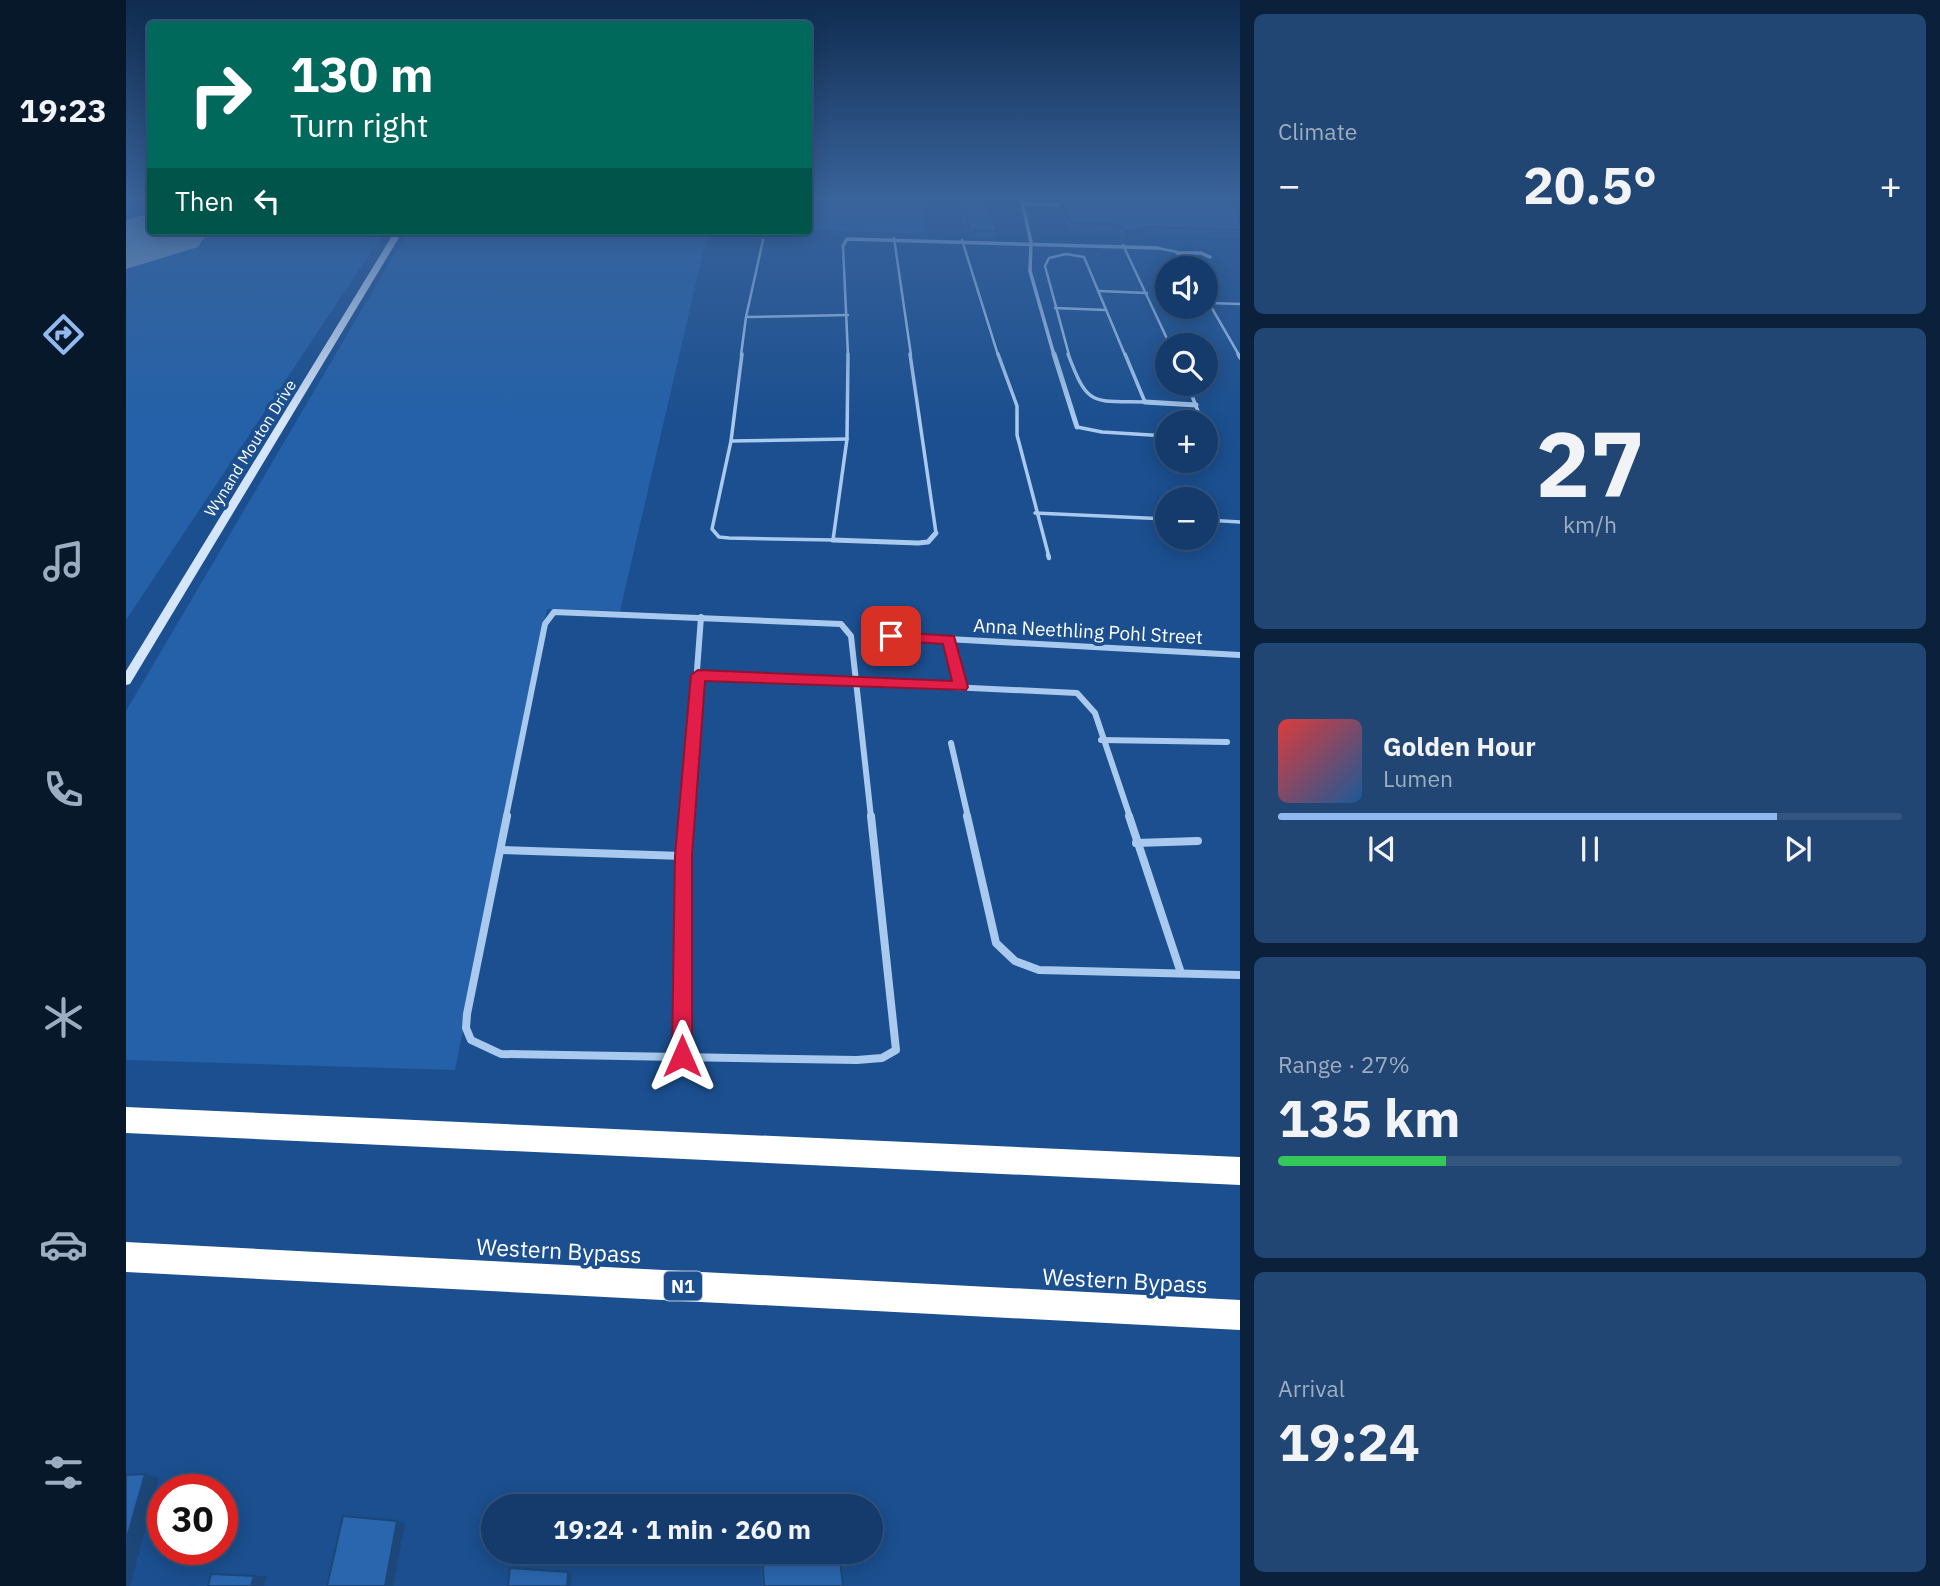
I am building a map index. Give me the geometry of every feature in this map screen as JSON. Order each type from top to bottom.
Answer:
[{"type":"highway","points":[[126,1120],[1240,1171]]},
{"type":"highway","name":"Western Bypass","points":[[126,1257],[1240,1315]]},
{"type":"street","name":"Wynand Mouton Drive","points":[[126,681],[374,272]]},
{"type":"street","points":[[1030,272],[1073,422],[1077,427]]},
{"type":"street","points":[[1145,402],[1196,405]]},
{"type":"street","points":[[833,540],[918,543],[928,542],[936,533]]},
{"type":"street","points":[[559,612],[701,617],[846,626],[851,636],[896,1050],[882,1058],[857,1060],[501,1054],[471,1040],[466,1028],[467,1014],[547,618],[559,612]]},
{"type":"street","points":[[682,1056],[683,856],[701,617]]},
{"type":"street","name":"Anna Neethling Pohl Street","points":[[891,636],[1240,655]]},
{"type":"street","points":[[949,639],[960,687]]},
{"type":"street","points":[[698,675],[1077,693],[1095,713],[1101,740],[1181,973]]},
{"type":"street","points":[[1101,740],[1227,742]]},
{"type":"street","points":[[951,743],[996,943],[1005,955],[1039,970],[1240,975]]},
{"type":"street","points":[[1136,843],[1198,841]]},
{"type":"street","points":[[502,850],[683,856]]},
{"type":"lane","points":[[756,272],[746,317],[731,441],[712,530],[714,534],[729,538],[833,540],[847,439],[848,315],[845,272]]},
{"type":"lane","points":[[899,272],[936,533]]},
{"type":"lane","points":[[971,272],[981,308],[1017,406],[1017,435],[1035,513],[1049,558]]},
{"type":"lane","points":[[1046,272],[1077,379],[1085,395],[1104,400],[1145,402],[1091,272]]},
{"type":"lane","points":[[1137,272],[1165,333]]},
{"type":"lane","points":[[1099,291],[1147,293]]},
{"type":"lane","points":[[1218,303],[1240,304]]},
{"type":"lane","points":[[1055,308],[1107,310]]},
{"type":"lane","points":[[746,317],[848,315]]},
{"type":"lane","points":[[1218,319],[1240,358]]},
{"type":"lane","points":[[1192,396],[1198,410]]},
{"type":"lane","points":[[1077,427],[1102,432],[1155,435]]},
{"type":"lane","points":[[731,441],[847,439]]},
{"type":"lane","points":[[1035,513],[1155,518]]},
{"type":"lane","points":[[1218,521],[1240,522]]},
{"type":"shaded area","points":[[126,272],[358,272],[126,620]]},
{"type":"shaded area","points":[[384,272],[699,272],[620,611],[547,609],[455,1070],[126,1060],[126,711]]},
{"type":"building","points":[[145,1474],[126,1541],[126,1475]]},
{"type":"building","points":[[343,1516],[397,1521],[385,1586],[327,1586]]},
{"type":"building","points":[[763,1564],[840,1564],[843,1586],[764,1586]]},
{"type":"building","points":[[510,1568],[568,1572],[567,1586],[508,1586]]},
{"type":"building","points":[[211,1574],[254,1576],[251,1586],[208,1586]]},
{"type":"route","points":[[682,1056],[683,856],[698,675],[960,687],[949,639],[891,636]]}]
